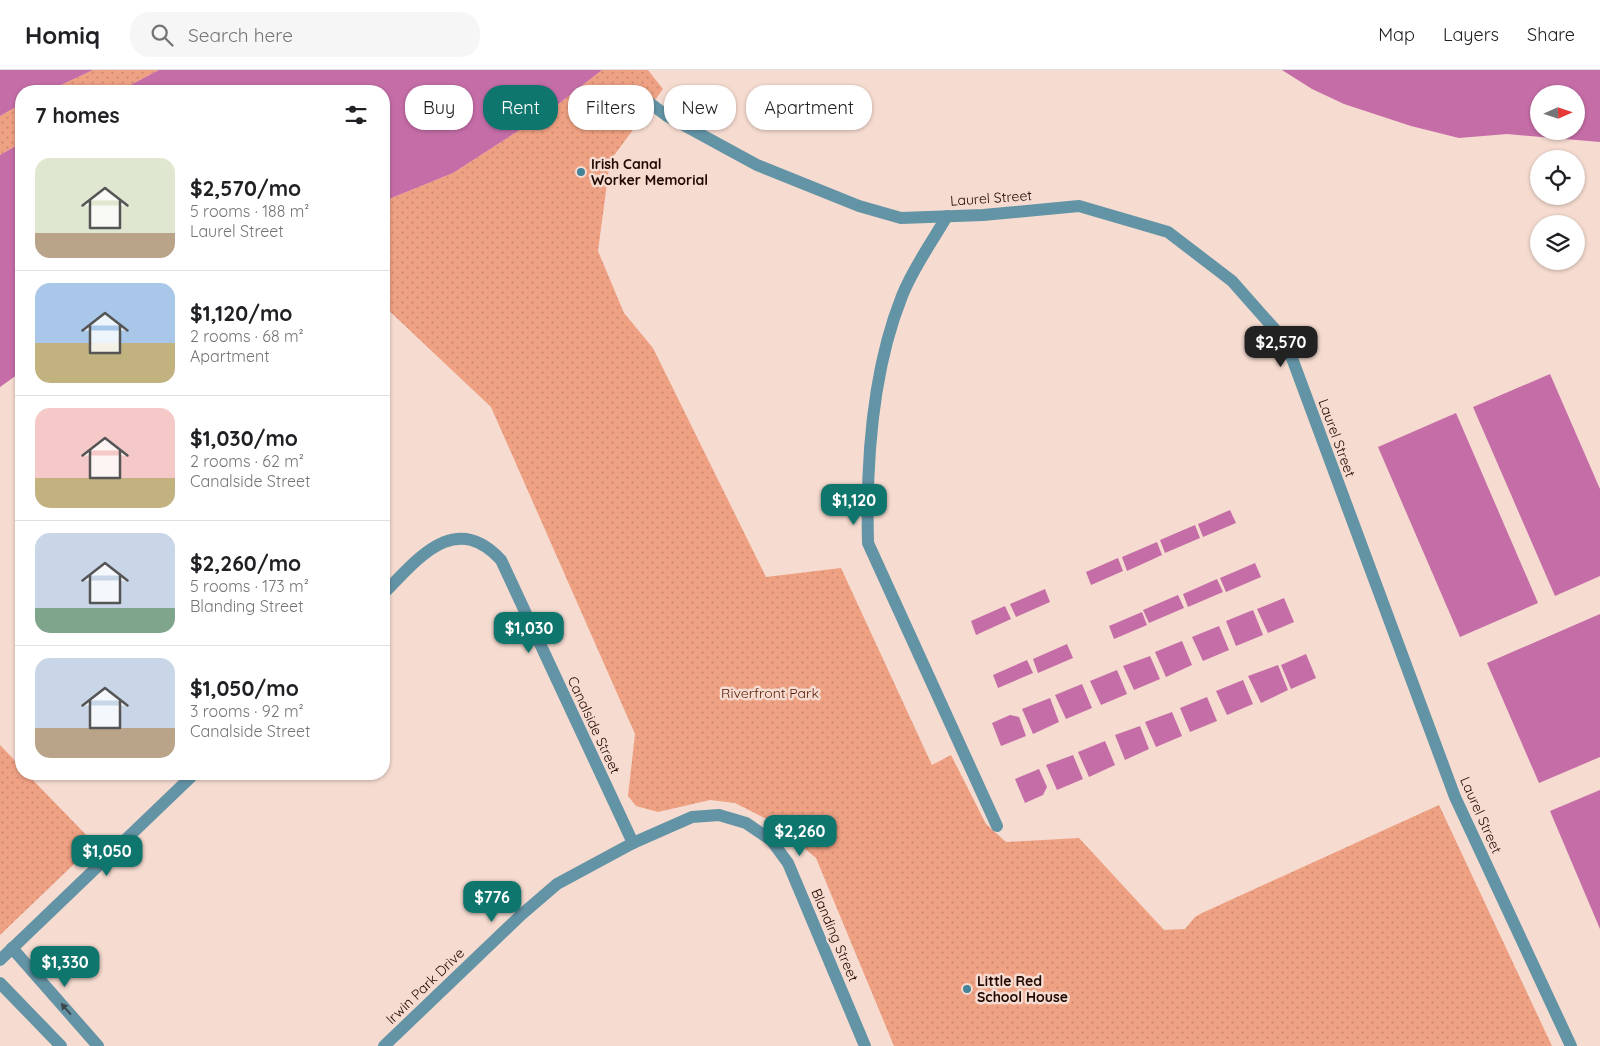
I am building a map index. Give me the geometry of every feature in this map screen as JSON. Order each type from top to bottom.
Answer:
[{"type":"street","name":"Laurel Street","points":[[654,106],[667,116],[757,165],[859,206],[901,218],[983,215],[1079,206],[1168,232],[1232,281],[1286,342],[1455,797],[1571,1046]]},
{"type":"street","points":[[947,216],[902,294],[881,360],[867,501],[868,544],[997,826]]},
{"type":"street","name":"Canalside Street","points":[[390,587],[432,547],[444,540],[468,539],[491,549],[501,560],[632,843]]},
{"type":"street","points":[[0,960],[188,780]]},
{"type":"street","name":"Blanding Street","points":[[632,843],[692,817],[719,816],[746,823],[771,840],[788,863],[865,1046]]},
{"type":"street","name":"Irwin Park Drive","points":[[384,1046],[521,915],[557,884],[632,843]]},
{"type":"street","points":[[12,948],[98,1046]]},
{"type":"street","points":[[0,983],[61,1046]]},
{"type":"green space","points":[[93,70],[159,70],[130,85],[61,85]]},
{"type":"green space","name":"Riverfront Park","points":[[602,70],[648,70],[663,89],[654,101],[654,85],[583,85]]},
{"type":"green space","name":"Riverfront Park","points":[[568,97],[568,130],[633,130],[610,161],[598,251],[624,313],[653,348],[766,577],[841,568],[932,765],[951,755],[986,824],[1006,842],[1079,838],[1164,930],[1185,929],[1195,917],[1202,913],[1439,805],[1552,1046],[894,1046],[816,858],[774,823],[735,803],[710,800],[658,812],[636,806],[628,796],[635,734],[491,407],[390,312],[390,199],[453,173],[520,130],[558,130],[558,104]]},
{"type":"green space","points":[[15,107],[15,146],[0,155],[0,116]]},
{"type":"green space","points":[[0,745],[15,761],[15,780],[33,780],[95,844],[0,935]]},
{"type":"shaded area","points":[[0,70],[93,70],[61,85],[15,85],[15,107],[0,116]]},
{"type":"shaded area","points":[[159,70],[602,70],[583,85],[568,85],[568,97],[558,104],[558,85],[483,85],[483,130],[520,130],[453,173],[390,199],[390,85],[130,85]]},
{"type":"shaded area","points":[[1282,70],[1600,70],[1600,142],[1577,140],[1585,140],[1585,85],[1530,85],[1530,136],[1507,134],[1459,138],[1411,126],[1344,104],[1312,89]]},
{"type":"shaded area","points":[[15,146],[15,376],[0,387],[0,155]]},
{"type":"shaded area","points":[[1550,374],[1600,489],[1600,576],[1555,596],[1473,407]]},
{"type":"shaded area","points":[[1456,413],[1538,603],[1460,637],[1378,447]]},
{"type":"shaded area","points":[[1230,510],[1236,523],[1203,537],[1198,524]]},
{"type":"shaded area","points":[[1195,525],[1200,538],[1165,553],[1160,540]]},
{"type":"shaded area","points":[[1157,542],[1162,555],[1127,571],[1122,557]]},
{"type":"shaded area","points":[[1118,558],[1123,571],[1091,585],[1086,572]]},
{"type":"shaded area","points":[[1255,563],[1261,577],[1226,592],[1220,578]]},
{"type":"shaded area","points":[[1217,579],[1223,592],[1188,607],[1183,594]]},
{"type":"shaded area","points":[[1045,589],[1050,602],[1016,617],[1010,604]]},
{"type":"shaded area","points":[[1178,595],[1184,608],[1149,623],[1143,610]]},
{"type":"shaded area","points":[[1284,598],[1294,622],[1268,633],[1257,609]]},
{"type":"shaded area","points":[[1005,606],[1011,619],[976,635],[971,621]]},
{"type":"shaded area","points":[[1253,610],[1263,635],[1236,646],[1226,621]]},
{"type":"shaded area","points":[[1142,612],[1147,625],[1114,639],[1109,626]]},
{"type":"shaded area","points":[[1600,614],[1600,757],[1539,783],[1487,663]]},
{"type":"shaded area","points":[[1219,626],[1229,650],[1203,661],[1192,637]]},
{"type":"shaded area","points":[[1182,641],[1192,665],[1166,677],[1155,652]]},
{"type":"shaded area","points":[[1067,644],[1073,658],[1038,673],[1033,659]]},
{"type":"shaded area","points":[[1306,654],[1316,678],[1291,689],[1281,665]]},
{"type":"shaded area","points":[[1150,656],[1160,679],[1134,690],[1123,666]]},
{"type":"shaded area","points":[[1027,660],[1033,673],[998,688],[993,675]]},
{"type":"shaded area","points":[[1278,665],[1288,690],[1261,703],[1248,676]]},
{"type":"shaded area","points":[[1117,670],[1127,694],[1101,705],[1090,681]]},
{"type":"shaded area","points":[[1243,680],[1253,704],[1227,715],[1216,691]]},
{"type":"shaded area","points":[[1082,684],[1092,708],[1066,719],[1055,695]]},
{"type":"shaded area","points":[[1207,697],[1217,721],[1190,732],[1180,708]]},
{"type":"shaded area","points":[[1050,698],[1059,722],[1033,734],[1022,709]]},
{"type":"shaded area","points":[[1172,712],[1182,736],[1156,747],[1145,722]]},
{"type":"shaded area","points":[[1010,715],[1019,717],[1026,736],[1001,746],[992,723]]},
{"type":"shaded area","points":[[1140,726],[1149,749],[1125,760],[1115,735]]},
{"type":"shaded area","points":[[1105,741],[1115,765],[1089,777],[1078,752]]},
{"type":"shaded area","points":[[1073,755],[1083,779],[1057,790],[1046,765]]},
{"type":"shaded area","points":[[1039,769],[1047,787],[1043,795],[1025,803],[1015,779]]},
{"type":"shaded area","points":[[1600,790],[1600,929],[1550,811]]},
{"type":"place","name":"Irish Canal Worker Memorial","points":[[581,172]]},
{"type":"place","name":"Little Red School House","points":[[967,989]]}]
